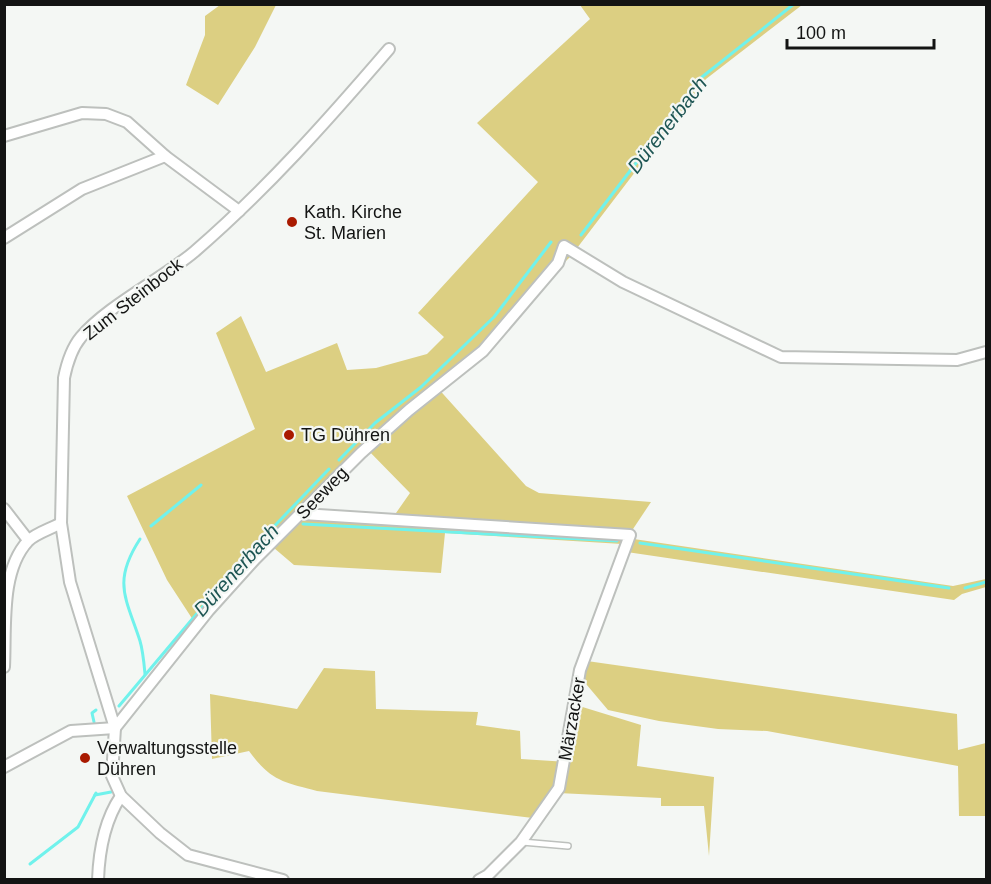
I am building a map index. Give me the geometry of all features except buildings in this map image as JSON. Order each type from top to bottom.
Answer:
[{"type":"street","name":"Zum Steinbock","points":[[115,728],[70,582],[61,524],[64,378],[67,359],[81,337],[192,254],[239,211],[312,138],[389,49]]},
{"type":"street","points":[[4,136],[82,113],[106,114],[127,122],[165,156],[239,211]]},
{"type":"street","points":[[4,238],[82,189],[165,156]]},
{"type":"street","name":"Seeweg","points":[[115,728],[209,610],[255,559],[303,514],[361,453],[409,410],[483,351],[558,263],[564,246],[623,282],[781,357],[957,360],[987,352]]},
{"type":"street","points":[[4,509],[28,540]]},
{"type":"street","name":"Märzacker","points":[[303,514],[630,535],[580,670],[560,788],[521,842],[488,875],[479,879]]},
{"type":"street","points":[[4,667],[5,586],[12,563],[28,540],[61,524]]},
{"type":"street","points":[[4,767],[71,731],[115,728],[112,776],[120,796],[160,833],[188,855],[283,879]]},
{"type":"street","points":[[98,879],[99,852],[113,807],[120,796]]},
{"type":"lane","points":[[521,842],[568,846]]},
{"type":"shaded area","points":[[220,5],[276,5],[255,47],[218,105],[186,85],[205,35],[205,16]]},
{"type":"shaded area","points":[[580,5],[802,5],[706,79],[571,256],[477,349],[435,385],[526,486],[539,493],[651,502],[627,538],[953,586],[986,579],[986,587],[962,594],[954,600],[620,551],[622,544],[445,533],[441,573],[294,565],[274,548],[195,623],[167,580],[127,496],[255,429],[216,333],[241,316],[266,372],[337,343],[347,370],[376,368],[427,354],[444,337],[418,313],[538,182],[477,123],[590,19]],"holes":[[[364,446],[410,493],[389,523],[301,510]]]},
{"type":"shaded area","points":[[587,661],[957,714],[958,750],[986,743],[986,816],[959,816],[958,766],[767,731],[718,729],[659,721],[608,710],[581,678]]},
{"type":"shaded area","points":[[324,668],[375,671],[376,709],[478,712],[476,725],[520,731],[521,759],[568,762],[576,705],[641,725],[637,766],[714,777],[709,856],[704,806],[661,806],[661,798],[558,793],[541,819],[317,791],[278,779],[264,769],[249,751],[212,759],[210,694],[297,709]]},
{"type":"waterway","name":"Dürenerbach","points":[[581,235],[702,77],[794,4]]},
{"type":"waterway","name":"Dürenerbach","points":[[339,460],[375,423],[421,387],[494,317],[551,242]]},
{"type":"waterway","name":"Dürenerbach","points":[[119,706],[242,560],[329,469]]},
{"type":"waterway","name":"Dürenerbach","points":[[151,526],[201,485]]},
{"type":"waterway","points":[[303,524],[617,541]]},
{"type":"waterway","name":"Dürenerbach","points":[[140,539],[126,567],[124,590],[141,645],[145,674]]},
{"type":"waterway","points":[[640,543],[949,588]]},
{"type":"waterway","points":[[965,588],[986,582]]},
{"type":"waterway","name":"Dürenerbach","points":[[94,722],[92,713],[96,710]]},
{"type":"waterway","points":[[95,795],[111,792]]},
{"type":"waterway","name":"Dürenerbach","points":[[30,864],[78,827],[96,793]]},
{"type":"place","name":"Kath. Kirche St. Marien","points":[[292,222]]},
{"type":"place","name":"TG Dühren","points":[[289,435]]},
{"type":"place","name":"Verwaltungsstelle Dühren","points":[[85,758]]}]
